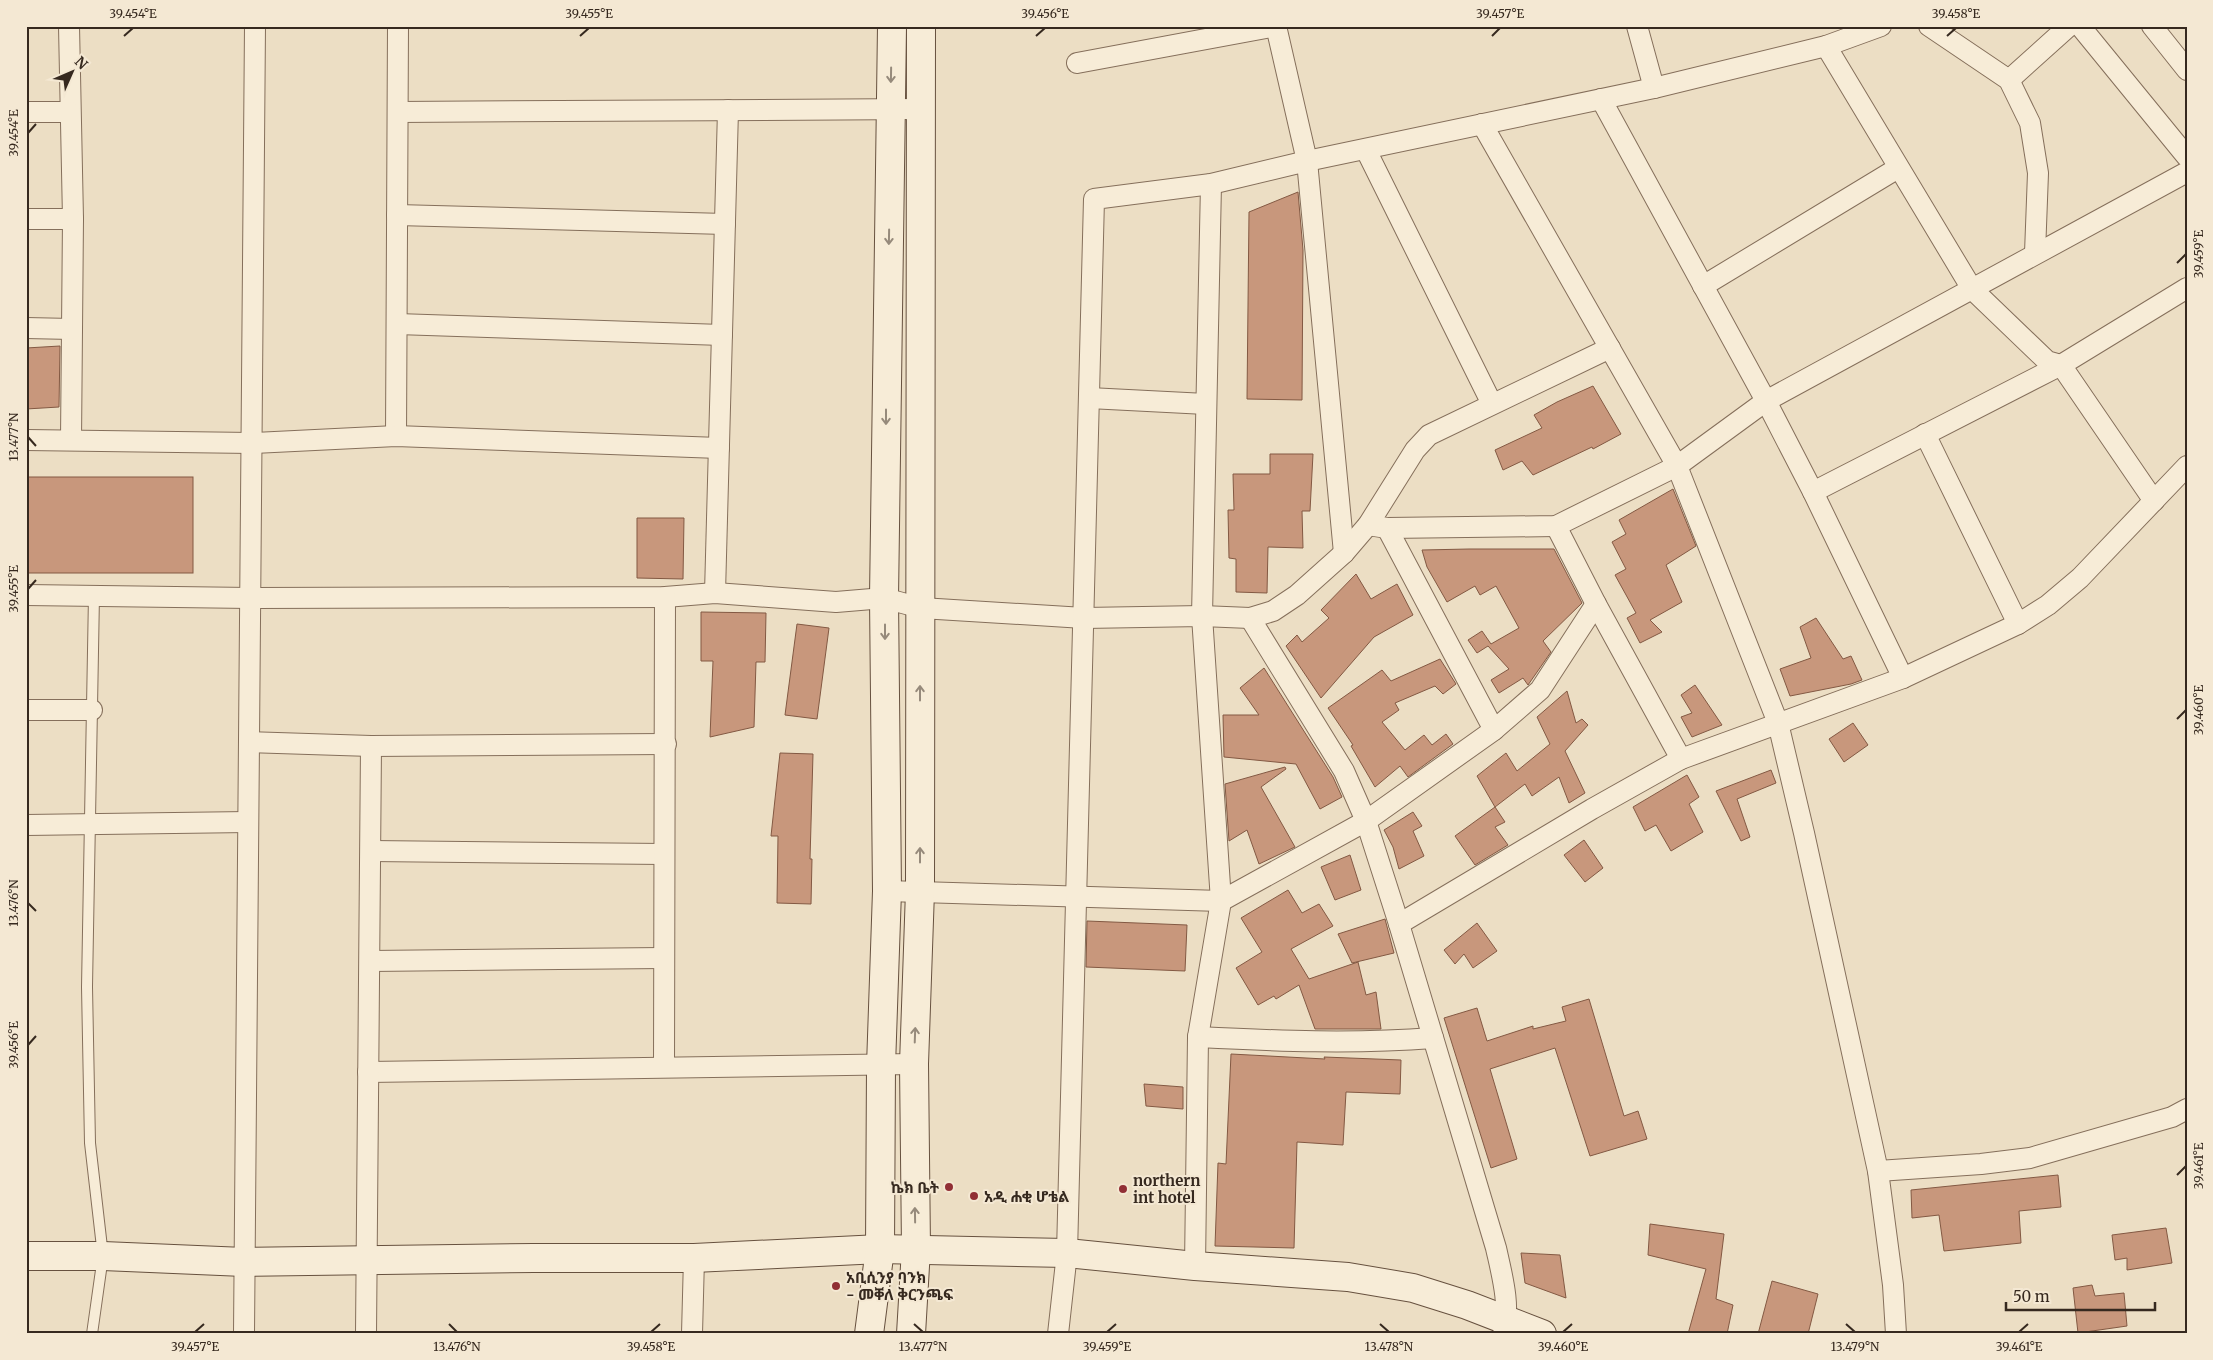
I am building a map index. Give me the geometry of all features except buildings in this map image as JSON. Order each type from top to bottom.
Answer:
[{"type":"street","points":[[69,26],[73,219],[71,440]]},
{"type":"street","points":[[244,1334],[256,26]]},
{"type":"street","points":[[396,436],[398,26]]},
{"type":"street","points":[[869,1334],[880,1249],[881,1066],[887,891],[884,598],[892,26]]},
{"type":"street","points":[[911,1334],[916,1249],[914,1064],[920,891],[921,26]]},
{"type":"street","points":[[1077,63],[1276,26],[1307,161],[1344,554]]},
{"type":"street","points":[[1637,26],[1654,88]]},
{"type":"street","points":[[1058,1334],[1066,1253],[1094,199],[1211,184],[1307,161],[1654,88],[1826,46],[1881,26]]},
{"type":"street","points":[[1929,26],[2010,80],[2030,123],[2038,173],[2035,253]]},
{"type":"street","points":[[2010,80],[2070,26]]},
{"type":"street","points":[[2080,26],[2187,156]]},
{"type":"street","points":[[2152,26],[2187,70]]},
{"type":"street","points":[[1826,46],[1972,289],[2047,361],[2061,365],[2154,501]]},
{"type":"street","points":[[1601,99],[1766,401],[1813,492],[1903,678]]},
{"type":"street","points":[[398,112],[920,109]]},
{"type":"street","points":[[715,592],[728,110]]},
{"type":"street","points":[[26,112],[70,112]]},
{"type":"street","points":[[1482,124],[1676,466],[1778,723],[1804,832],[1878,1171],[1893,1285],[1896,1334]]},
{"type":"street","points":[[1366,150],[1492,404]]},
{"type":"street","points":[[1703,286],[1898,168]]},
{"type":"street","points":[[1377,526],[1556,526],[1676,466],[1766,401],[2187,172]]},
{"type":"street","points":[[1195,1266],[1198,1037],[1220,901],[1202,616],[1211,184]]},
{"type":"street","points":[[397,215],[725,224]]},
{"type":"street","points":[[26,219],[73,219]]},
{"type":"street","points":[[1813,492],[2061,365],[2187,288]]},
{"type":"street","points":[[397,324],[722,335]]},
{"type":"street","points":[[26,328],[72,329]]},
{"type":"street","points":[[26,596],[94,595],[250,598],[665,597],[715,592],[836,602],[884,598],[920,608],[1084,618],[1202,616],[1250,618],[1273,611],[1297,595],[1377,526],[1415,450],[1428,435],[1610,348]]},
{"type":"street","points":[[886,386],[920,388]]},
{"type":"street","points":[[1089,398],[1206,404]]},
{"type":"street","points":[[1925,434],[2018,624]]},
{"type":"street","points":[[26,440],[252,443],[396,436],[719,448]]},
{"type":"street","points":[[1399,924],[1592,809],[1681,759],[1903,678],[2018,624],[2048,605],[2080,578],[2187,466]]},
{"type":"street","points":[[1377,526],[1494,730]]},
{"type":"street","points":[[1556,526],[1596,604],[1681,759]]},
{"type":"street","points":[[664,1067],[665,597]]},
{"type":"street","points":[[887,891],[1220,901],[1366,821],[1494,730],[1540,690],[1596,604]]},
{"type":"street","points":[[1250,618],[1344,771],[1366,821],[1399,924],[1496,1248],[1503,1282],[1505,1328]]},
{"type":"street","points":[[26,710],[92,710]]},
{"type":"street","points":[[249,742],[371,746],[666,744]]},
{"type":"street","points":[[366,1334],[371,746]]},
{"type":"street","points":[[26,825],[89,826],[248,822]]},
{"type":"street","points":[[371,851],[664,854]]},
{"type":"street","points":[[370,961],[663,958]]},
{"type":"street","points":[[1198,1037],[1315,1042],[1373,1042],[1433,1038]]},
{"type":"street","points":[[368,1072],[664,1067],[881,1066],[914,1064]]},
{"type":"street","points":[[1878,1171],[1981,1164],[2030,1158],[2172,1117],[2187,1108]]},
{"type":"street","points":[[26,1256],[103,1256],[244,1262],[366,1262],[534,1258],[694,1258],[880,1249],[1066,1253],[1195,1266],[1357,1278],[1413,1288],[1467,1305],[1505,1328],[1542,1334]]},
{"type":"street","points":[[692,1334],[694,1258]]},
{"type":"lane","points":[[92,1334],[103,1256],[90,1143],[87,987],[94,595]]},
{"type":"place","name":"ኬክ ቤት","points":[[949,1187]]},
{"type":"place","name":"northern int hotel","points":[[1123,1189]]},
{"type":"place","name":"አዲ ሐቂ ሆቴል","points":[[974,1196]]},
{"type":"place","name":"አቢሲንያ ባንክ - መቐለ ቅርንጫፍ","points":[[836,1286]]}]
